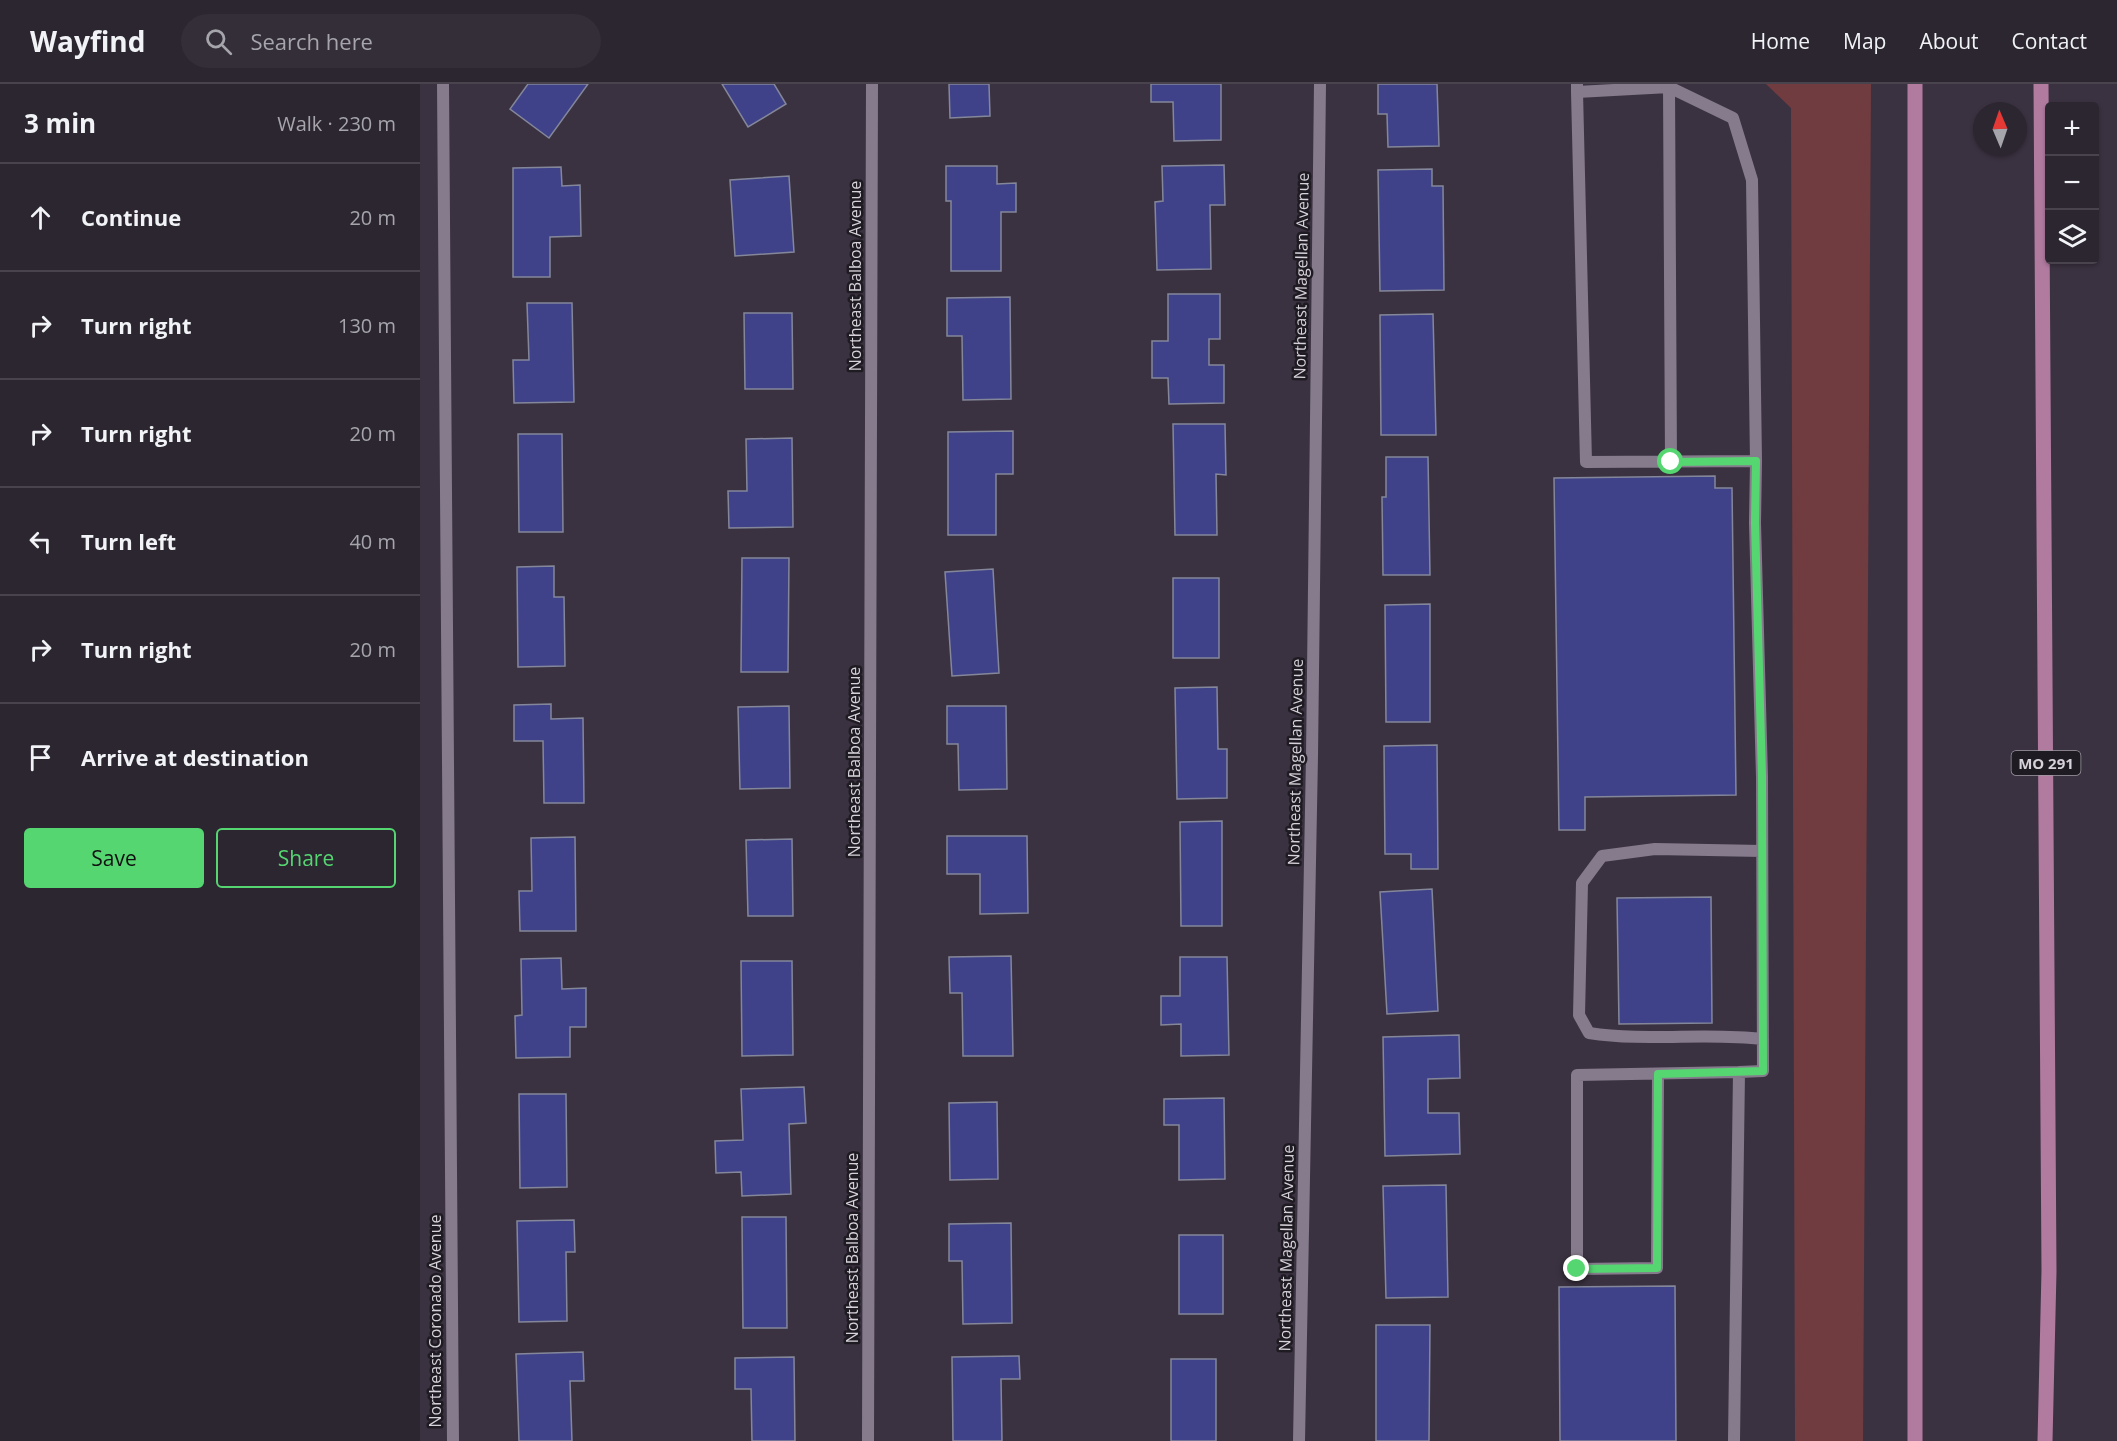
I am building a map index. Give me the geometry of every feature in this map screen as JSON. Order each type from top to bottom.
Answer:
[{"type":"main road","points":[[1915,84],[1915,1441]]},
{"type":"main road","name":"MO 291","points":[[2042,86],[2049,1271],[2045,1441]]},
{"type":"street","name":"Northeast Coronado Avenue","points":[[443,84],[453,1441]]},
{"type":"street","name":"Northeast Balboa Avenue","points":[[868,1441],[872,84]]},
{"type":"street","name":"Northeast Magellan Avenue","points":[[1299,1441],[1312,756],[1320,84]]},
{"type":"street","points":[[1668,87],[1671,462]]},
{"type":"street","points":[[1658,1074],[1657,1268],[1577,1269],[1577,1075],[1763,1071],[1763,1039],[1762,851],[1755,523],[1756,461],[1752,180],[1733,118],[1668,87],[1577,88],[1586,462],[1756,461]]},
{"type":"street","points":[[1762,851],[1655,849],[1602,856],[1582,883],[1579,1015],[1589,1033],[1614,1037],[1738,1036],[1763,1039]]},
{"type":"street","points":[[1734,1441],[1739,1072]]},
{"type":"shaded area","points":[[1766,84],[1871,84],[1863,1441],[1795,1441],[1791,108]]},
{"type":"building","points":[[528,84],[588,84],[549,138],[510,109]]},
{"type":"building","points":[[722,84],[774,84],[786,104],[748,127]]},
{"type":"building","points":[[949,84],[989,84],[990,116],[950,118]]},
{"type":"building","points":[[1151,84],[1221,84],[1221,140],[1174,141],[1173,102],[1151,102]]},
{"type":"building","points":[[1378,84],[1437,84],[1439,146],[1388,147],[1387,114],[1378,114]]},
{"type":"building","points":[[1224,165],[1225,205],[1210,205],[1211,269],[1157,270],[1155,202],[1163,201],[1162,166]]},
{"type":"building","points":[[946,166],[997,166],[997,184],[1016,183],[1016,212],[1001,212],[1001,271],[951,271],[951,201],[946,201]]},
{"type":"building","points":[[561,167],[562,186],[580,185],[581,236],[550,237],[550,277],[513,277],[513,168]]},
{"type":"building","points":[[1432,169],[1432,186],[1443,186],[1444,290],[1380,291],[1378,170]]},
{"type":"building","points":[[789,176],[794,252],[735,256],[730,180]]},
{"type":"building","points":[[1168,294],[1220,294],[1220,339],[1209,339],[1209,365],[1224,365],[1224,403],[1169,404],[1168,378],[1152,378],[1152,341],[1168,341]]},
{"type":"building","points":[[1010,297],[1011,399],[963,400],[962,336],[947,336],[947,298]]},
{"type":"building","points":[[527,303],[572,303],[574,402],[514,403],[513,360],[529,360]]},
{"type":"building","points":[[744,313],[792,313],[793,389],[745,389]]},
{"type":"building","points":[[1433,314],[1436,435],[1381,435],[1380,315]]},
{"type":"building","points":[[1173,424],[1225,424],[1226,475],[1216,474],[1217,535],[1175,535]]},
{"type":"building","points":[[1013,431],[1013,474],[996,474],[996,535],[948,535],[948,432]]},
{"type":"building","points":[[518,434],[562,434],[563,532],[519,532]]},
{"type":"building","points":[[792,438],[793,527],[729,528],[728,491],[747,491],[746,439]]},
{"type":"building","points":[[1386,457],[1428,457],[1430,575],[1383,575],[1382,497],[1386,497]]},
{"type":"building","points":[[1715,476],[1715,488],[1732,488],[1736,795],[1585,797],[1585,830],[1559,830],[1554,478]]},
{"type":"building","points":[[742,558],[789,558],[788,672],[741,672]]},
{"type":"building","points":[[554,566],[554,597],[564,597],[565,666],[518,667],[517,567]]},
{"type":"building","points":[[993,569],[999,673],[952,676],[945,572]]},
{"type":"building","points":[[1173,578],[1219,578],[1219,658],[1173,658]]},
{"type":"building","points":[[1430,604],[1430,722],[1386,722],[1385,605]]},
{"type":"building","points":[[1217,687],[1218,749],[1227,749],[1227,798],[1177,799],[1175,688]]},
{"type":"building","points":[[551,704],[551,719],[583,718],[584,803],[544,803],[543,741],[514,741],[514,705]]},
{"type":"building","points":[[789,706],[790,788],[740,789],[738,707]]},
{"type":"building","points":[[947,706],[1006,706],[1007,789],[959,790],[958,744],[947,744]]},
{"type":"building","points":[[1437,745],[1438,869],[1411,869],[1411,854],[1385,854],[1384,746]]},
{"type":"building","points":[[1222,821],[1222,926],[1181,926],[1180,822]]},
{"type":"building","points":[[947,836],[1027,836],[1028,913],[980,914],[980,874],[947,874]]},
{"type":"building","points":[[575,837],[576,931],[520,931],[519,891],[532,891],[531,838]]},
{"type":"building","points":[[792,839],[793,916],[748,916],[746,840]]},
{"type":"building","points":[[1432,889],[1438,1011],[1387,1014],[1380,892]]},
{"type":"building","points":[[1711,897],[1712,1023],[1619,1024],[1617,898]]},
{"type":"building","points":[[1011,956],[1013,1056],[963,1056],[962,993],[950,993],[949,957]]},
{"type":"building","points":[[1180,957],[1227,957],[1229,1055],[1181,1056],[1181,1024],[1161,1025],[1161,996],[1180,996]]},
{"type":"building","points":[[561,958],[562,989],[586,988],[586,1027],[570,1027],[570,1057],[516,1058],[515,1016],[522,1015],[521,959]]},
{"type":"building","points":[[741,961],[792,961],[793,1055],[742,1056]]},
{"type":"building","points":[[1459,1035],[1460,1078],[1428,1079],[1428,1113],[1459,1113],[1460,1154],[1385,1156],[1383,1037]]},
{"type":"building","points":[[804,1087],[806,1123],[789,1124],[791,1194],[742,1196],[741,1172],[716,1173],[715,1141],[743,1140],[741,1089]]},
{"type":"building","points":[[519,1094],[566,1094],[567,1187],[520,1188]]},
{"type":"building","points":[[1224,1098],[1225,1179],[1179,1180],[1179,1125],[1164,1125],[1164,1099]]},
{"type":"building","points":[[997,1102],[998,1179],[950,1180],[949,1103]]},
{"type":"building","points":[[1446,1185],[1448,1297],[1386,1298],[1383,1186]]},
{"type":"building","points":[[742,1217],[786,1217],[787,1328],[743,1328]]},
{"type":"building","points":[[574,1220],[575,1252],[566,1252],[567,1321],[519,1322],[517,1221]]},
{"type":"building","points":[[1011,1223],[1012,1323],[963,1324],[962,1261],[949,1261],[949,1224]]},
{"type":"building","points":[[1179,1235],[1223,1235],[1223,1314],[1179,1314]]},
{"type":"building","points":[[1675,1286],[1676,1441],[1560,1441],[1559,1287]]},
{"type":"building","points":[[1376,1325],[1430,1325],[1429,1441],[1376,1441]]},
{"type":"building","points":[[583,1352],[584,1381],[570,1381],[572,1441],[519,1441],[516,1354]]},
{"type":"building","points":[[1019,1356],[1020,1379],[1001,1379],[1002,1441],[953,1441],[952,1357]]},
{"type":"building","points":[[794,1357],[795,1441],[752,1441],[751,1389],[735,1389],[735,1358]]},
{"type":"building","points":[[1171,1359],[1216,1359],[1216,1441],[1171,1441]]},
{"type":"route","points":[[1577,1269],[1657,1268],[1658,1074],[1763,1071],[1762,777],[1755,523],[1756,461],[1671,462]]}]
